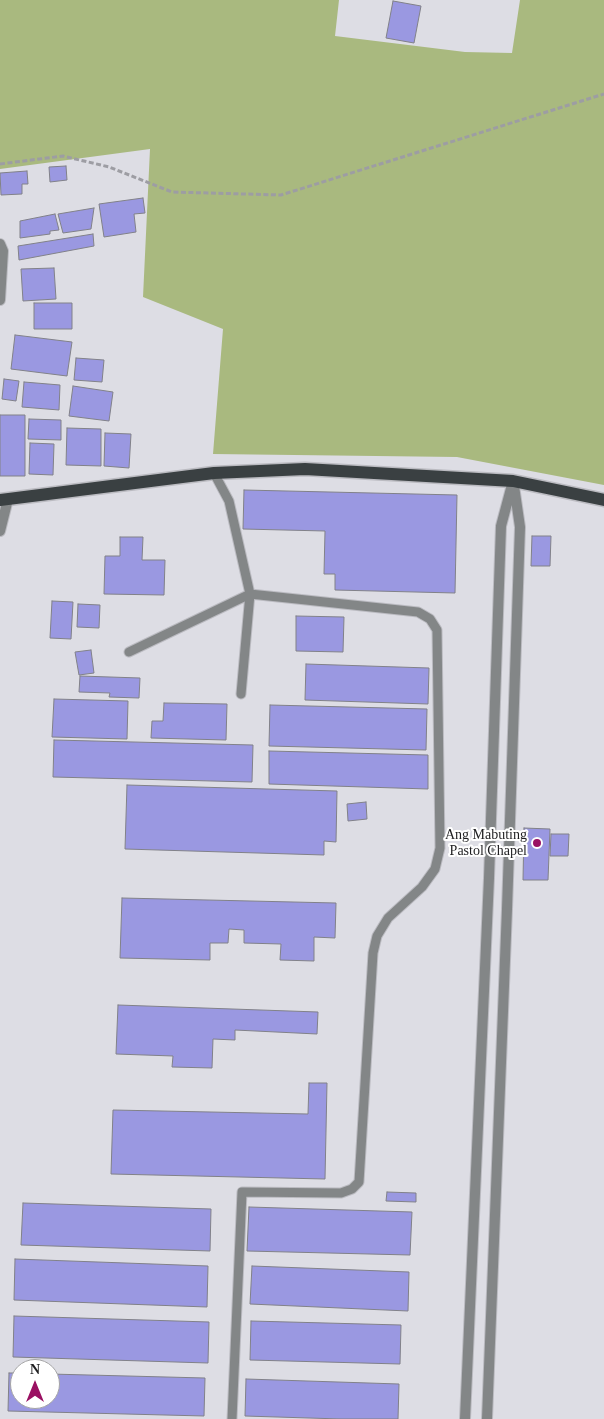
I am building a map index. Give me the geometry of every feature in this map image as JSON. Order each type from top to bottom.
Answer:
[{"type":"main road","points":[[4,499],[214,473],[305,469],[513,481],[604,500]]},
{"type":"street","points":[[0,244],[2,251],[0,300]]},
{"type":"street","points":[[465,1419],[489,878],[501,526],[513,481]]},
{"type":"street","points":[[487,1419],[520,527],[513,481]]},
{"type":"street","points":[[0,531],[4,499]]},
{"type":"lane","points":[[214,473],[229,500],[250,594],[241,694]]},
{"type":"lane","points":[[129,652],[250,594],[418,612],[430,619],[437,630],[440,848],[434,869],[422,887],[388,918],[377,936],[373,953],[359,1182],[352,1189],[341,1193],[242,1192],[232,1419]]},
{"type":"path","points":[[0,164],[63,156],[109,167],[172,192],[281,196],[604,94]]},
{"type":"green space","points":[[0,0],[339,0],[335,36],[465,52],[512,53],[520,0],[604,0],[604,485],[457,457],[213,454],[223,329],[143,297],[150,149],[0,169]]},
{"type":"building","points":[[393,1],[421,6],[414,43],[386,38]]},
{"type":"building","points":[[66,166],[67,180],[50,182],[49,167]]},
{"type":"building","points":[[27,171],[28,184],[22,184],[22,194],[1,195],[0,173]]},
{"type":"building","points":[[143,198],[145,213],[134,214],[136,232],[104,237],[99,204]]},
{"type":"building","points":[[94,208],[91,229],[63,233],[58,214]]},
{"type":"building","points":[[55,214],[59,230],[50,231],[50,234],[20,238],[20,221]]},
{"type":"building","points":[[93,234],[94,246],[19,260],[18,246]]},
{"type":"building","points":[[54,268],[56,299],[23,301],[21,269]]},
{"type":"building","points":[[34,303],[72,303],[72,329],[34,329]]},
{"type":"building","points":[[15,335],[72,342],[67,376],[11,369]]},
{"type":"building","points":[[76,358],[104,360],[102,382],[74,380]]},
{"type":"building","points":[[4,379],[19,381],[16,401],[2,399]]},
{"type":"building","points":[[24,382],[60,385],[59,410],[22,407]]},
{"type":"building","points":[[73,386],[113,392],[109,421],[69,416]]},
{"type":"building","points":[[0,415],[25,415],[25,476],[0,476]]},
{"type":"building","points":[[29,419],[61,420],[61,440],[28,439]]},
{"type":"building","points":[[67,428],[101,429],[101,466],[66,465]]},
{"type":"building","points":[[105,433],[131,434],[129,468],[104,466]]},
{"type":"building","points":[[30,443],[54,444],[53,475],[29,474]]},
{"type":"building","points":[[244,490],[457,495],[455,593],[335,590],[335,574],[324,574],[325,531],[243,529]]},
{"type":"building","points":[[532,536],[551,536],[550,566],[531,566]]},
{"type":"building","points":[[120,537],[143,537],[142,560],[165,560],[164,595],[104,594],[105,556],[120,556]]},
{"type":"building","points":[[52,601],[73,602],[71,639],[50,638]]},
{"type":"building","points":[[78,604],[100,605],[99,628],[77,627]]},
{"type":"building","points":[[296,616],[344,617],[343,652],[296,651]]},
{"type":"building","points":[[91,650],[94,673],[79,675],[75,652]]},
{"type":"building","points":[[306,664],[429,668],[428,704],[305,700]]},
{"type":"building","points":[[80,676],[140,678],[139,698],[109,697],[110,693],[79,692]]},
{"type":"building","points":[[54,699],[128,701],[127,739],[52,737]]},
{"type":"building","points":[[164,703],[227,704],[226,740],[151,738],[152,721],[163,721]]},
{"type":"building","points":[[270,705],[427,709],[426,750],[269,746]]},
{"type":"building","points":[[54,740],[253,745],[252,782],[53,777]]},
{"type":"building","points":[[269,751],[428,755],[428,789],[269,784]]},
{"type":"building","points":[[127,785],[337,791],[336,842],[324,841],[324,855],[125,849]]},
{"type":"building","points":[[366,802],[367,819],[348,821],[347,804]]},
{"type":"building","points":[[524,828],[550,829],[548,880],[523,880]]},
{"type":"building","points":[[551,834],[569,834],[568,856],[550,856]]},
{"type":"building","points":[[122,898],[336,903],[335,938],[314,937],[314,961],[280,960],[281,944],[244,943],[244,930],[229,929],[228,943],[210,943],[210,960],[120,958]]},
{"type":"building","points":[[118,1005],[318,1012],[317,1034],[235,1030],[235,1040],[213,1039],[212,1068],[172,1067],[173,1056],[116,1054]]},
{"type":"building","points":[[309,1083],[327,1083],[325,1179],[111,1174],[113,1110],[308,1114]]},
{"type":"building","points":[[387,1192],[416,1193],[416,1202],[386,1201]]},
{"type":"building","points":[[23,1203],[211,1209],[210,1251],[21,1245]]},
{"type":"building","points":[[249,1207],[412,1212],[410,1255],[247,1251]]},
{"type":"building","points":[[15,1259],[208,1266],[207,1307],[14,1300]]},
{"type":"building","points":[[252,1266],[409,1272],[408,1311],[250,1304]]},
{"type":"building","points":[[14,1316],[209,1322],[208,1363],[13,1357]]},
{"type":"building","points":[[251,1321],[401,1325],[400,1364],[250,1360]]},
{"type":"building","points":[[9,1373],[10,1409],[60,1409],[60,1374],[205,1378],[204,1416],[8,1411]]},
{"type":"building","points":[[246,1379],[399,1384],[398,1419],[245,1416]]},
{"type":"place","name":"Ang Mabuting Pastol Chapel","points":[[537,843]]}]
